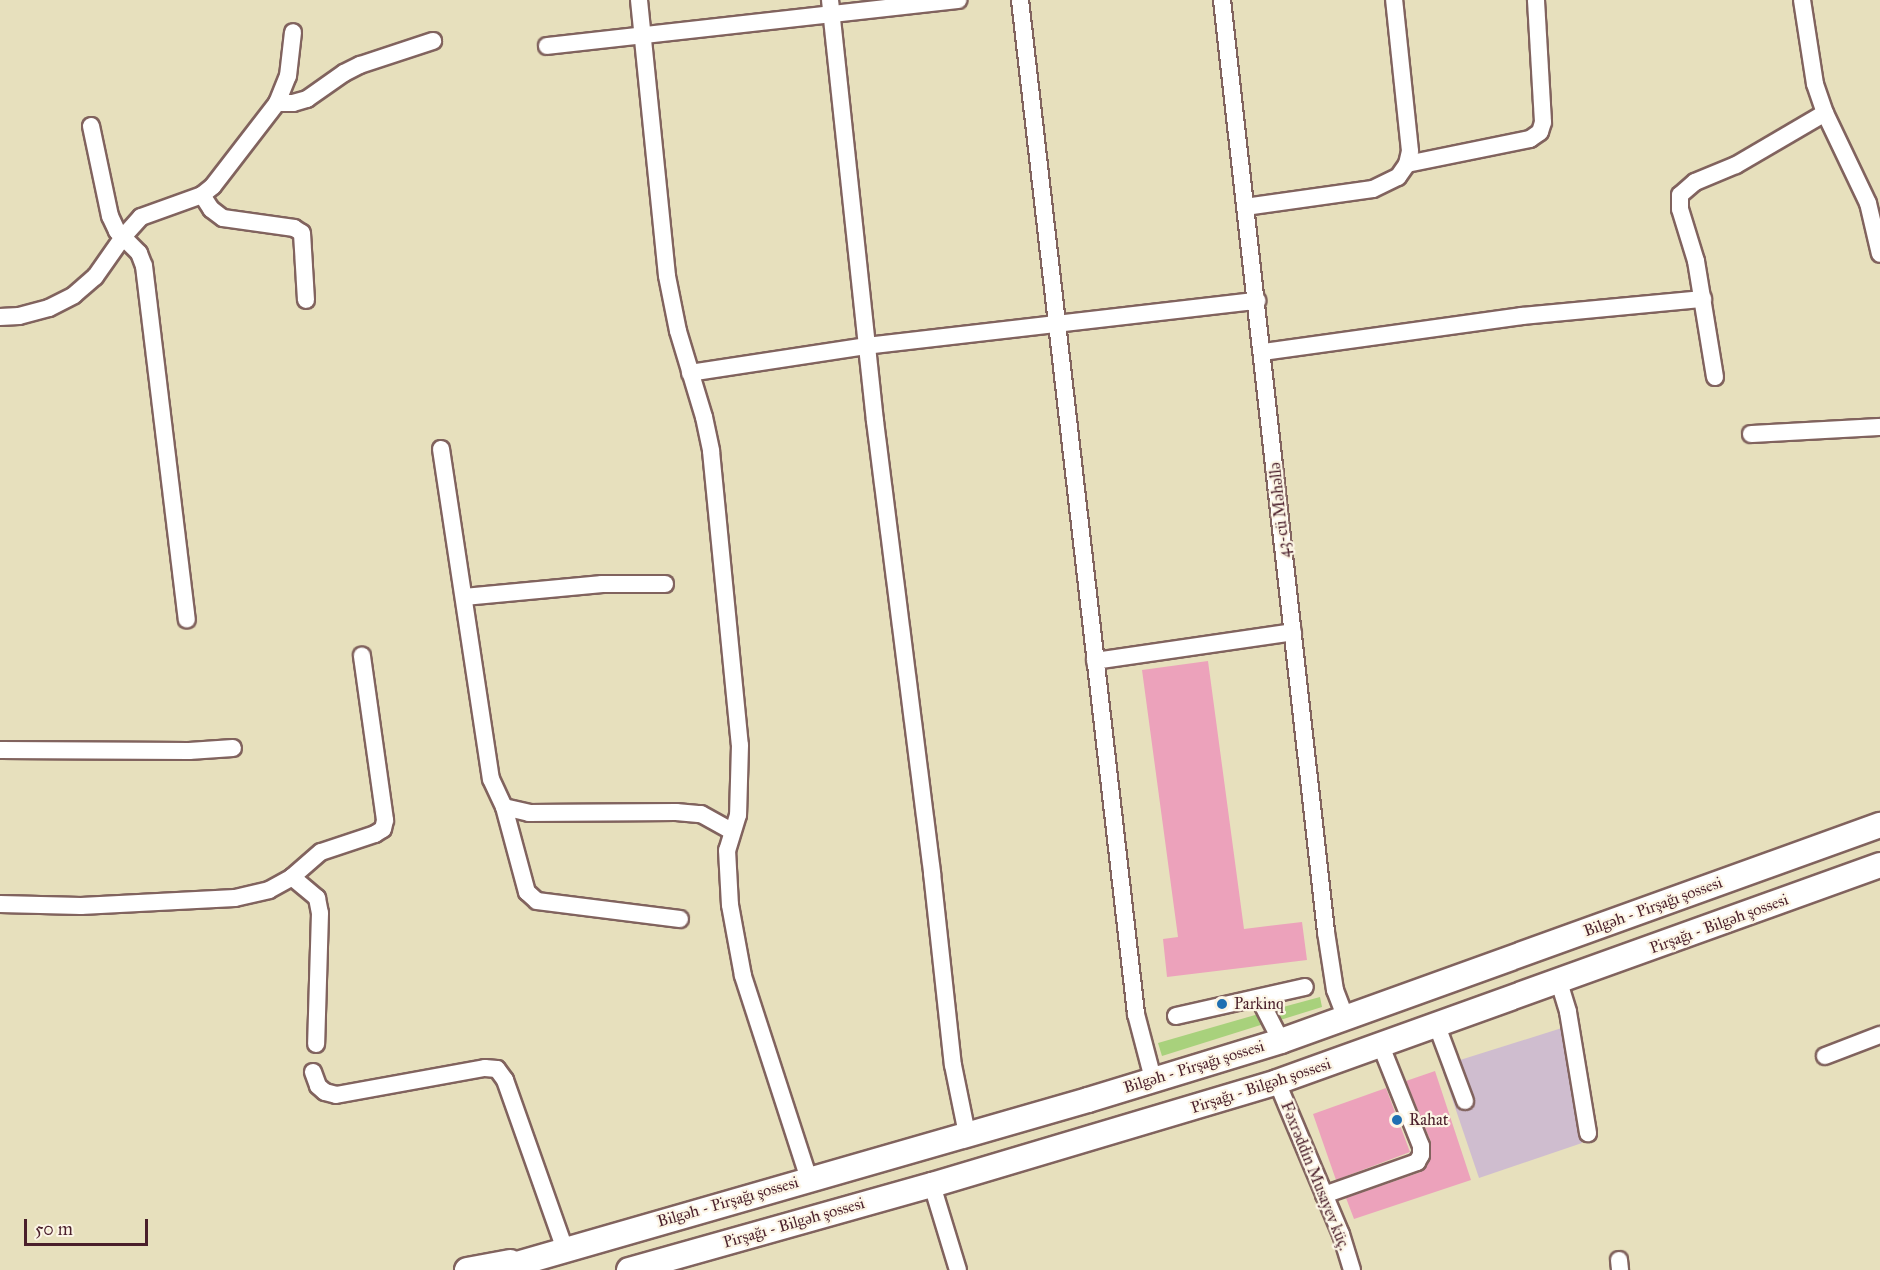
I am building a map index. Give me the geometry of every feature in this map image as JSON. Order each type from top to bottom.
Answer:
[{"type":"highway","name":"Bilgəh - Pirşağı şossesi","points":[[496,1270],[1281,1041],[1880,825]]},
{"type":"highway","name":"Pirşağı - Bilgəh şossesi","points":[[629,1270],[932,1185],[1277,1082],[1880,865]]},
{"type":"highway","points":[[467,1270],[533,1258]]},
{"type":"street","points":[[639,0],[667,276],[711,451],[740,745],[738,815],[726,850],[726,866],[743,976],[809,1179]]},
{"type":"street","points":[[547,46],[643,37],[831,8],[957,0]]},
{"type":"street","points":[[1020,0],[1055,324],[1136,1014],[1153,1079]]},
{"type":"street","name":"43-cü Məhəllə","points":[[1222,0],[1330,966],[1346,1018]]},
{"type":"street","points":[[1245,207],[1373,189],[1398,177],[1407,164],[1410,151],[1394,0]]},
{"type":"street","points":[[1407,164],[1530,139],[1540,132],[1543,122],[1536,0]]},
{"type":"street","points":[[1802,0],[1815,84],[1825,113],[1868,204],[1880,254]]},
{"type":"street","points":[[831,8],[866,346],[932,873],[953,1065],[967,1134]]},
{"type":"street","points":[[0,317],[19,316],[49,308],[74,295],[95,277],[123,237],[141,217],[202,195],[225,174],[277,103],[288,76],[293,32]]},
{"type":"street","points":[[277,103],[293,104],[307,99],[344,73],[360,65],[433,41]]},
{"type":"street","points":[[1715,377],[1696,261],[1680,209],[1680,195],[1695,182],[1736,165],[1825,113]]},
{"type":"street","points":[[91,126],[110,216],[123,237],[139,253],[144,266],[187,619]]},
{"type":"street","points":[[202,195],[223,218],[294,228],[302,233],[306,300]]},
{"type":"street","points":[[1263,352],[1522,316],[1703,299]]},
{"type":"street","points":[[690,374],[866,346],[1257,301]]},
{"type":"street","points":[[1751,434],[1880,427]]},
{"type":"street","points":[[441,449],[491,779],[504,807],[527,892],[537,901],[680,920]]},
{"type":"street","points":[[464,597],[602,584],[665,584]]},
{"type":"street","points":[[1095,661],[1293,632]]},
{"type":"street","points":[[0,904],[81,906],[236,898],[269,890],[292,877],[321,852],[375,834],[382,829],[385,820],[362,656]]},
{"type":"street","points":[[0,750],[189,751],[233,748]]},
{"type":"street","points":[[504,807],[529,813],[693,814],[716,820],[732,831]]},
{"type":"street","points":[[292,877],[317,898],[320,913],[316,1044]]},
{"type":"street","points":[[1558,982],[1568,1011],[1588,1133]]},
{"type":"street","points":[[1176,1016],[1305,987]]},
{"type":"street","points":[[1259,998],[1281,1041]]},
{"type":"street","points":[[1437,1026],[1465,1101]]},
{"type":"street","points":[[1825,1056],[1880,1035]]},
{"type":"street","points":[[1324,1195],[1417,1162],[1421,1155],[1421,1146],[1381,1046]]},
{"type":"street","points":[[313,1072],[318,1086],[325,1092],[336,1095],[485,1068],[497,1069],[506,1080],[565,1249]]},
{"type":"street","name":"Fəxrəddin Musayev küç.","points":[[1277,1082],[1341,1234],[1352,1270]]},
{"type":"street","points":[[932,1185],[958,1270]]},
{"type":"shaded area","points":[[1565,1027],[1582,1143],[1479,1178],[1441,1066]]},
{"type":"green space","points":[[1320,997],[1322,1007],[1277,1021],[1272,1010]]},
{"type":"green space","points":[[1262,1013],[1267,1023],[1162,1056],[1158,1043]]},
{"type":"building","points":[[1208,661],[1244,929],[1302,922],[1307,960],[1167,977],[1163,939],[1178,937],[1142,670]]},
{"type":"building","points":[[1435,1071],[1471,1180],[1354,1219],[1346,1198],[1421,1172],[1430,1160],[1431,1142],[1406,1081]]},
{"type":"building","points":[[1386,1088],[1410,1152],[1336,1180],[1313,1114]]},
{"type":"place","name":"Parkinq","points":[[1222,1004]]},
{"type":"place","name":"Rahat","points":[[1397,1120]]}]
